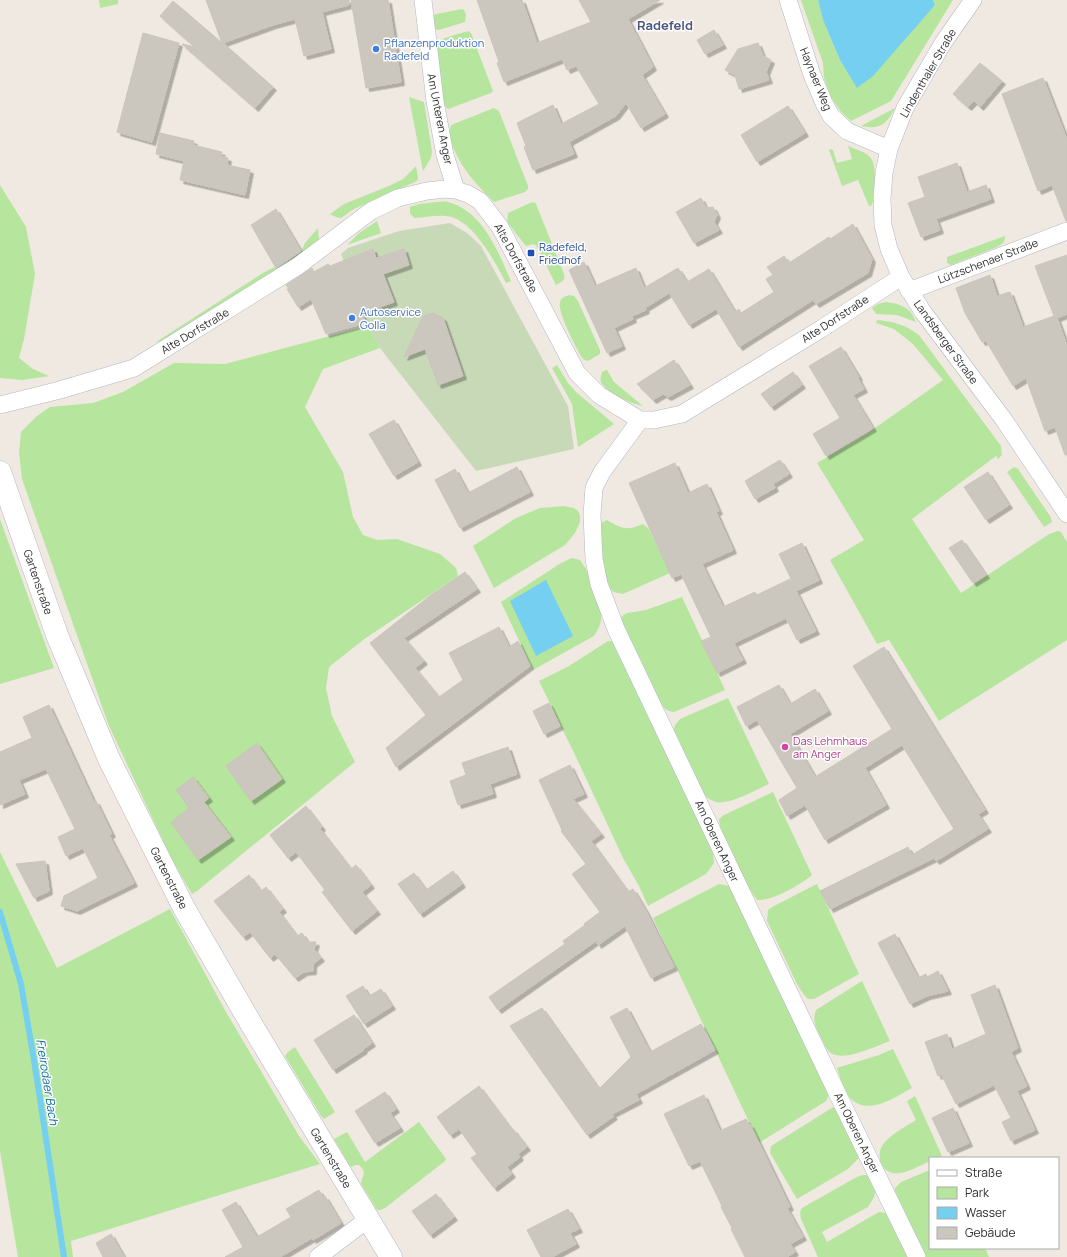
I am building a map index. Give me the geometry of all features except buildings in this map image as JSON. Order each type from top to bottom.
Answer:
[{"type":"main road","name":"Gartenstraße","points":[[0,472],[57,635],[109,759],[184,908],[253,1027],[391,1257]]},
{"type":"street","name":"Am Unteren Anger","points":[[423,0],[435,101],[445,155],[456,190]]},
{"type":"street","name":"Haynaer Weg","points":[[788,0],[812,75],[831,116],[847,132],[889,149]]},
{"type":"street","name":"Lindenthaler Straße","points":[[889,149],[905,108],[943,43],[973,0]]},
{"type":"street","name":"Landsberger Straße","points":[[889,149],[884,173],[882,199],[883,225],[889,249],[905,284],[923,312],[1004,420],[1067,514]]},
{"type":"street","name":"Alte Dorfstraße","points":[[0,404],[60,390],[134,368],[298,266],[371,211],[398,198],[427,191],[445,189],[456,190],[468,194],[480,201],[500,227],[577,373],[599,395],[640,420],[654,420],[682,414],[821,329],[905,284]]},
{"type":"street","name":"Lützschenaer Straße","points":[[905,284],[1067,232]]},
{"type":"street","name":"Am Oberen Anger","points":[[640,420],[606,467],[594,488],[592,538],[599,584],[623,644],[917,1257]]},
{"type":"street","points":[[318,1257],[368,1219]]},
{"type":"green space","points":[[99,0],[118,0],[118,4],[100,8]]},
{"type":"green space","points":[[801,0],[818,0],[823,20],[840,60],[857,87],[935,5],[933,0],[953,0],[891,101],[851,121],[841,112],[831,97],[824,78],[823,63]]},
{"type":"green space","points":[[462,9],[466,14],[465,22],[439,30],[434,29],[431,16]]},
{"type":"green space","points":[[468,31],[471,33],[493,91],[448,109],[443,104],[435,43]]},
{"type":"green space","points":[[409,97],[424,102],[432,151],[431,158],[423,171]]},
{"type":"green space","points":[[494,108],[499,111],[528,189],[525,192],[494,202],[476,183],[461,163],[450,138],[450,128],[451,125]]},
{"type":"green space","points":[[895,108],[886,122],[873,127],[861,126]]},
{"type":"green space","points":[[848,146],[869,156],[874,165],[875,178],[873,202],[871,206],[869,206],[858,180],[842,186],[829,150],[833,150],[837,163],[852,159]]},
{"type":"green space","points":[[416,166],[417,181],[354,209],[341,218],[330,214],[344,204],[403,179]]},
{"type":"green space","points":[[0,185],[26,227],[35,274],[24,339],[19,358],[33,369],[49,376],[23,380],[0,378]]},
{"type":"green space","points":[[447,202],[460,207],[471,214],[480,223],[495,246],[511,281],[506,283],[482,242],[464,224],[455,218],[445,216],[414,218],[410,213],[410,207],[419,204]]},
{"type":"green space","points":[[534,202],[536,204],[564,274],[564,280],[556,285],[536,245],[533,244],[526,246],[507,222],[508,213]]},
{"type":"green space","points":[[377,221],[381,233],[347,245],[359,233]]},
{"type":"green space","points":[[450,223],[467,233],[481,246],[568,406],[574,449],[476,471],[380,348],[368,326],[341,254],[348,248],[399,231]]},
{"type":"green space","points":[[318,228],[319,240],[300,254],[222,305],[162,341],[156,342],[263,273],[286,261],[302,250],[305,243]]},
{"type":"green space","points":[[1005,236],[1004,242],[997,247],[951,265],[947,263],[947,257]]},
{"type":"green space","points":[[570,295],[574,296],[578,301],[600,350],[600,354],[588,361],[584,360],[581,356],[561,313],[560,302],[564,297]]},
{"type":"green space","points":[[886,302],[904,307],[911,313],[916,322],[897,315],[876,314],[872,308],[878,304]]},
{"type":"green space","points":[[877,320],[899,324],[909,328],[919,335],[1001,446],[1002,455],[998,459],[996,456],[912,519],[961,593],[1049,534],[1058,531],[1061,532],[1067,542],[1067,640],[939,721],[889,640],[877,644],[830,560],[864,540],[817,463],[868,433],[943,380],[913,344],[894,329],[876,323]]},
{"type":"green space","points":[[368,326],[380,348],[323,369],[305,407],[343,472],[353,517],[363,535],[377,540],[397,539],[440,554],[456,568],[458,576],[363,640],[329,667],[326,688],[332,716],[355,762],[192,894],[173,862],[109,726],[22,479],[19,453],[21,432],[37,416],[50,407],[93,403],[123,392],[174,363],[225,364]]},
{"type":"green space","points":[[557,365],[568,383],[576,392],[614,424],[578,447],[572,404],[552,368]]},
{"type":"green space","points":[[606,370],[614,382],[643,406],[632,403],[608,390],[601,382],[602,372]]},
{"type":"green space","points":[[1014,467],[1018,469],[1050,516],[1052,522],[1044,527],[1007,472]]},
{"type":"green space","points":[[564,506],[574,508],[578,511],[580,516],[580,522],[575,533],[565,545],[494,588],[473,546],[516,518],[540,508]]},
{"type":"green space","points":[[0,519],[54,668],[0,684]]},
{"type":"green space","points":[[607,520],[625,528],[633,528],[643,524],[649,529],[670,573],[623,594],[614,592],[608,587],[598,540],[598,526]]},
{"type":"green space","points":[[572,558],[580,560],[586,569],[601,611],[598,630],[594,636],[533,670],[501,602],[561,563]]},
{"type":"green space","points":[[682,597],[725,690],[674,712],[666,710],[660,702],[621,620],[622,616],[627,613],[646,610]]},
{"type":"green space","points":[[608,641],[612,641],[617,648],[713,851],[714,863],[706,874],[648,906],[639,886],[623,858],[539,681],[569,666]]},
{"type":"green space","points":[[728,698],[769,784],[740,798],[717,802],[709,799],[704,794],[674,730],[675,725],[680,719]]},
{"type":"green space","points":[[773,792],[812,875],[794,888],[771,898],[757,900],[748,887],[720,827],[719,819],[724,815]]},
{"type":"green space","points":[[0,852],[57,968],[170,909],[226,1012],[299,1136],[320,1164],[71,1241],[73,1257],[18,1257],[0,1151]]},
{"type":"green space","points":[[719,884],[729,886],[830,1093],[826,1101],[759,1143],[653,918]]},
{"type":"green space","points":[[817,884],[859,974],[814,999],[808,999],[797,984],[767,921],[768,910]]},
{"type":"green space","points":[[862,981],[890,1041],[844,1056],[831,1053],[825,1046],[815,1024],[816,1010]]},
{"type":"green space","points":[[295,1047],[335,1112],[324,1119],[285,1056]]},
{"type":"green space","points":[[893,1049],[912,1088],[890,1100],[874,1105],[866,1106],[858,1104],[851,1099],[844,1088],[837,1068]]},
{"type":"green space","points":[[915,1096],[942,1156],[929,1157],[929,1161],[911,1170],[891,1173],[881,1164],[880,1150],[888,1139],[916,1120],[907,1101]]},
{"type":"green space","points":[[835,1106],[860,1155],[848,1169],[797,1199],[770,1153],[771,1146]]},
{"type":"green space","points":[[419,1122],[446,1159],[385,1208],[377,1210],[361,1184],[364,1174],[363,1170],[359,1165],[352,1167],[350,1166],[334,1139],[347,1132],[365,1162]]},
{"type":"green space","points":[[929,1170],[929,1249],[985,1249],[989,1257],[926,1257],[895,1191],[895,1188],[901,1182]]},
{"type":"green space","points":[[862,1175],[870,1177],[876,1190],[874,1197],[868,1207],[822,1232],[827,1242],[879,1212],[887,1213],[910,1257],[818,1257],[801,1219],[800,1212],[802,1208]]},
{"type":"water","points":[[818,0],[933,0],[935,5],[873,76],[857,88],[840,60],[823,20]]},
{"type":"water","points":[[546,580],[573,636],[536,656],[510,601]]},
{"type":"waterway","name":"Freirodaer Bach","points":[[0,912],[21,984],[64,1257]]},
{"type":"place","name":"Pflanzenproduktion Radefeld","points":[[376,49]]},
{"type":"place","name":"Radefeld, Friedhof","points":[[531,253]]},
{"type":"place","name":"Autoservice Golla","points":[[352,318]]},
{"type":"place","name":"Das Lehmhaus am Anger","points":[[785,747]]},
{"type":"district","name":"Radefeld","points":[[665,25]]}]
